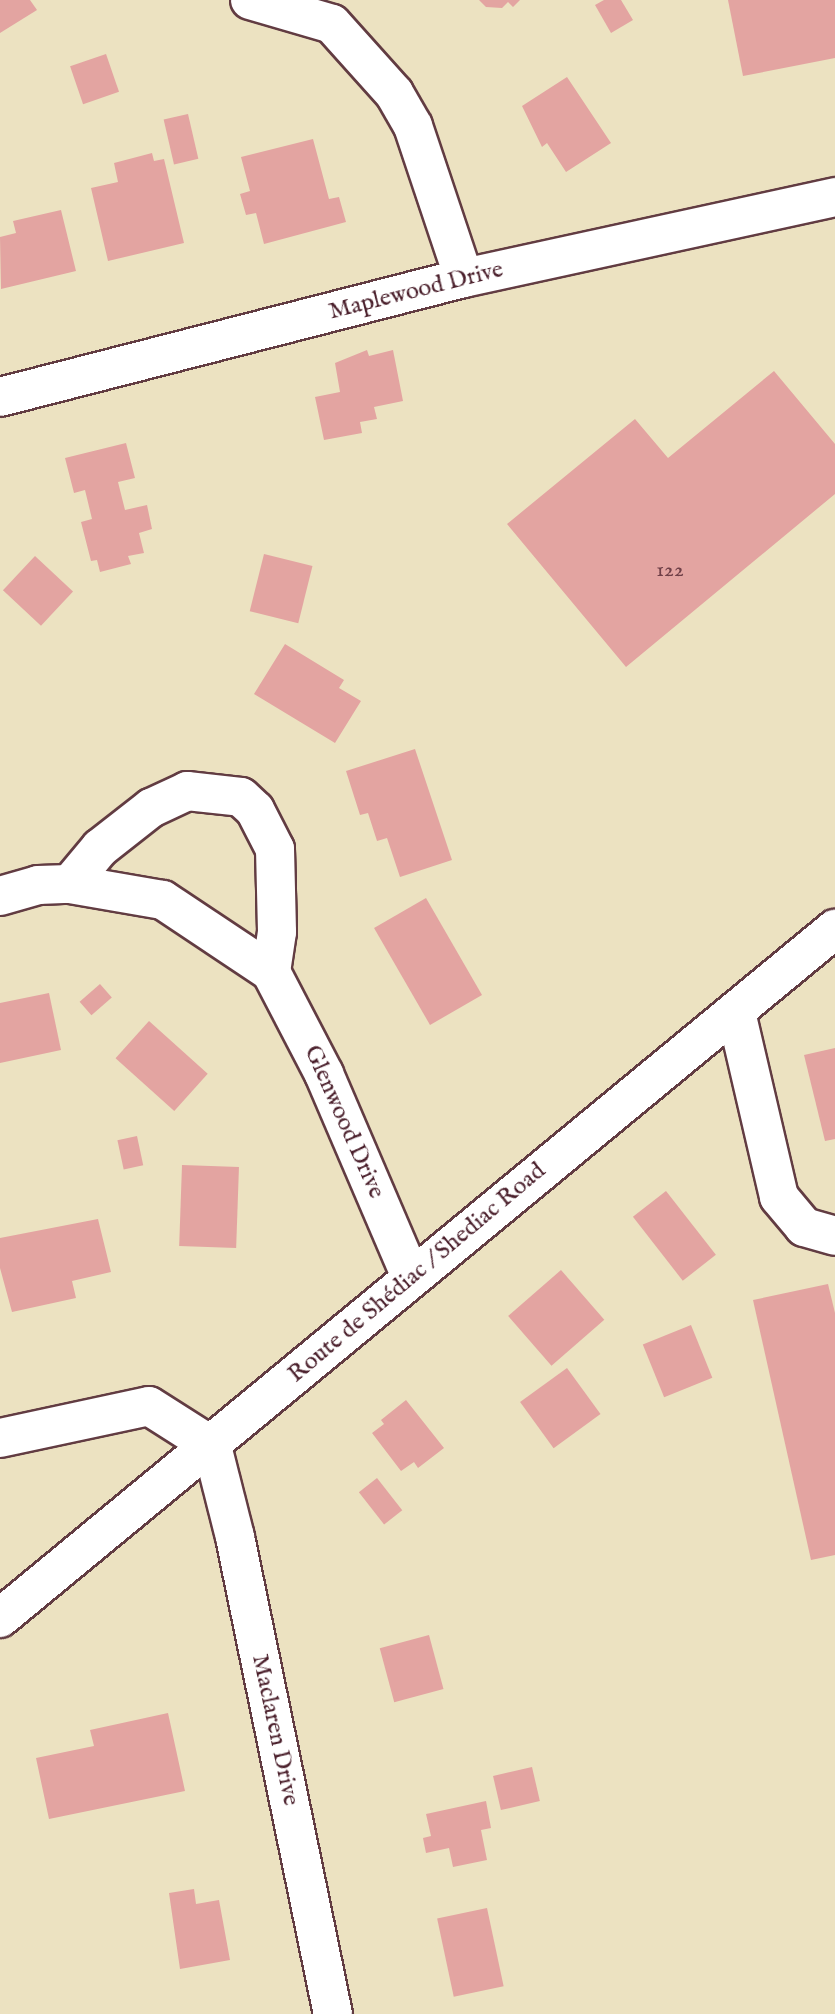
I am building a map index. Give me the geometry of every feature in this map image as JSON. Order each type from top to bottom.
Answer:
[{"type":"street","points":[[250,0],[332,24],[394,93],[413,126],[464,278]]},
{"type":"street","name":"Maplewood Drive","points":[[0,397],[464,278],[835,197]]},
{"type":"street","points":[[70,884],[100,848],[151,808],[187,791],[241,797],[255,810],[275,849],[277,932],[271,972]]},
{"type":"street","name":"Glenwood Drive","points":[[0,896],[38,885],[70,884],[163,900],[271,972],[324,1074],[410,1275]]},
{"type":"street","name":"Route de Shédiac / Shediac Road","points":[[0,1618],[212,1446],[410,1275],[835,929]]},
{"type":"street","points":[[736,1012],[779,1197],[804,1227],[835,1236]]},
{"type":"street","points":[[0,1438],[149,1406],[212,1446]]},
{"type":"street","name":"Maclaren Drive","points":[[212,1446],[235,1537],[332,2014]]},
{"type":"building","points":[[0,0],[30,0],[37,10],[0,33]]},
{"type":"building","points":[[479,0],[520,0],[513,7],[508,2],[502,8],[486,7]]},
{"type":"building","points":[[604,0],[621,0],[633,20],[611,33],[595,5]]},
{"type":"building","points":[[728,0],[835,0],[835,58],[743,76]]},
{"type":"building","points":[[106,54],[119,92],[83,104],[70,66]]},
{"type":"building","points":[[567,77],[611,143],[566,172],[547,143],[542,147],[522,106]]},
{"type":"building","points":[[188,114],[198,159],[174,164],[164,120]]},
{"type":"building","points":[[313,139],[329,199],[339,197],[346,222],[264,244],[256,213],[246,215],[240,194],[250,191],[241,157]]},
{"type":"building","points":[[152,153],[154,161],[164,159],[184,243],[108,261],[91,188],[118,182],[114,163]]},
{"type":"building","points":[[61,210],[76,271],[1,289],[0,237],[16,233],[13,221]]},
{"type":"building","points":[[367,350],[369,356],[393,350],[403,401],[374,407],[377,419],[360,422],[362,433],[324,440],[315,397],[340,392],[335,363]]},
{"type":"building","points":[[774,371],[835,444],[835,494],[626,667],[507,524],[635,419],[668,458]]},
{"type":"building","points":[[126,443],[135,478],[118,482],[125,510],[147,505],[152,529],[139,533],[144,553],[128,556],[131,564],[100,572],[97,560],[91,561],[81,522],[92,519],[85,490],[74,493],[65,458]]},
{"type":"building","points":[[264,554],[313,566],[298,623],[250,611]]},
{"type":"building","points":[[35,556],[73,591],[41,626],[3,590]]},
{"type":"building","points":[[285,644],[344,680],[339,688],[361,701],[335,743],[254,694]]},
{"type":"building","points":[[415,749],[452,860],[400,877],[387,838],[377,841],[368,813],[360,815],[346,771]]},
{"type":"building","points":[[426,898],[482,995],[430,1025],[374,928]]},
{"type":"building","points":[[100,984],[112,998],[91,1015],[80,1002]]},
{"type":"building","points":[[49,993],[61,1050],[0,1063],[0,1003]]},
{"type":"building","points":[[149,1021],[208,1074],[174,1111],[116,1058]]},
{"type":"building","points":[[835,1048],[835,1139],[825,1141],[804,1055]]},
{"type":"building","points":[[137,1136],[143,1165],[124,1170],[117,1140]]},
{"type":"building","points":[[182,1165],[239,1167],[236,1248],[179,1246]]},
{"type":"building","points":[[666,1191],[716,1255],[683,1281],[633,1217]]},
{"type":"building","points":[[98,1219],[111,1272],[72,1281],[76,1298],[12,1312],[0,1268],[0,1238]]},
{"type":"building","points":[[561,1270],[604,1320],[551,1366],[508,1316]]},
{"type":"building","points":[[828,1284],[835,1313],[835,1555],[811,1560],[753,1300]]},
{"type":"building","points":[[691,1325],[712,1378],[664,1397],[643,1344]]},
{"type":"building","points":[[567,1368],[601,1414],[554,1448],[520,1402]]},
{"type":"building","points":[[406,1400],[444,1448],[418,1468],[414,1462],[401,1471],[372,1433],[384,1424],[381,1420]]},
{"type":"building","points":[[377,1478],[402,1510],[384,1524],[359,1492]]},
{"type":"building","points":[[429,1635],[443,1689],[394,1702],[380,1648]]},
{"type":"building","points":[[168,1713],[185,1791],[49,1819],[36,1758],[94,1746],[90,1730]]},
{"type":"building","points":[[532,1767],[540,1801],[501,1810],[493,1776]]},
{"type":"building","points":[[486,1801],[491,1828],[481,1830],[487,1860],[453,1867],[449,1848],[426,1853],[423,1838],[431,1836],[426,1814]]},
{"type":"building","points":[[194,1889],[196,1904],[219,1900],[230,1960],[180,1969],[169,1893]]},
{"type":"building","points":[[487,1908],[504,1986],[454,1997],[437,1919]]}]
